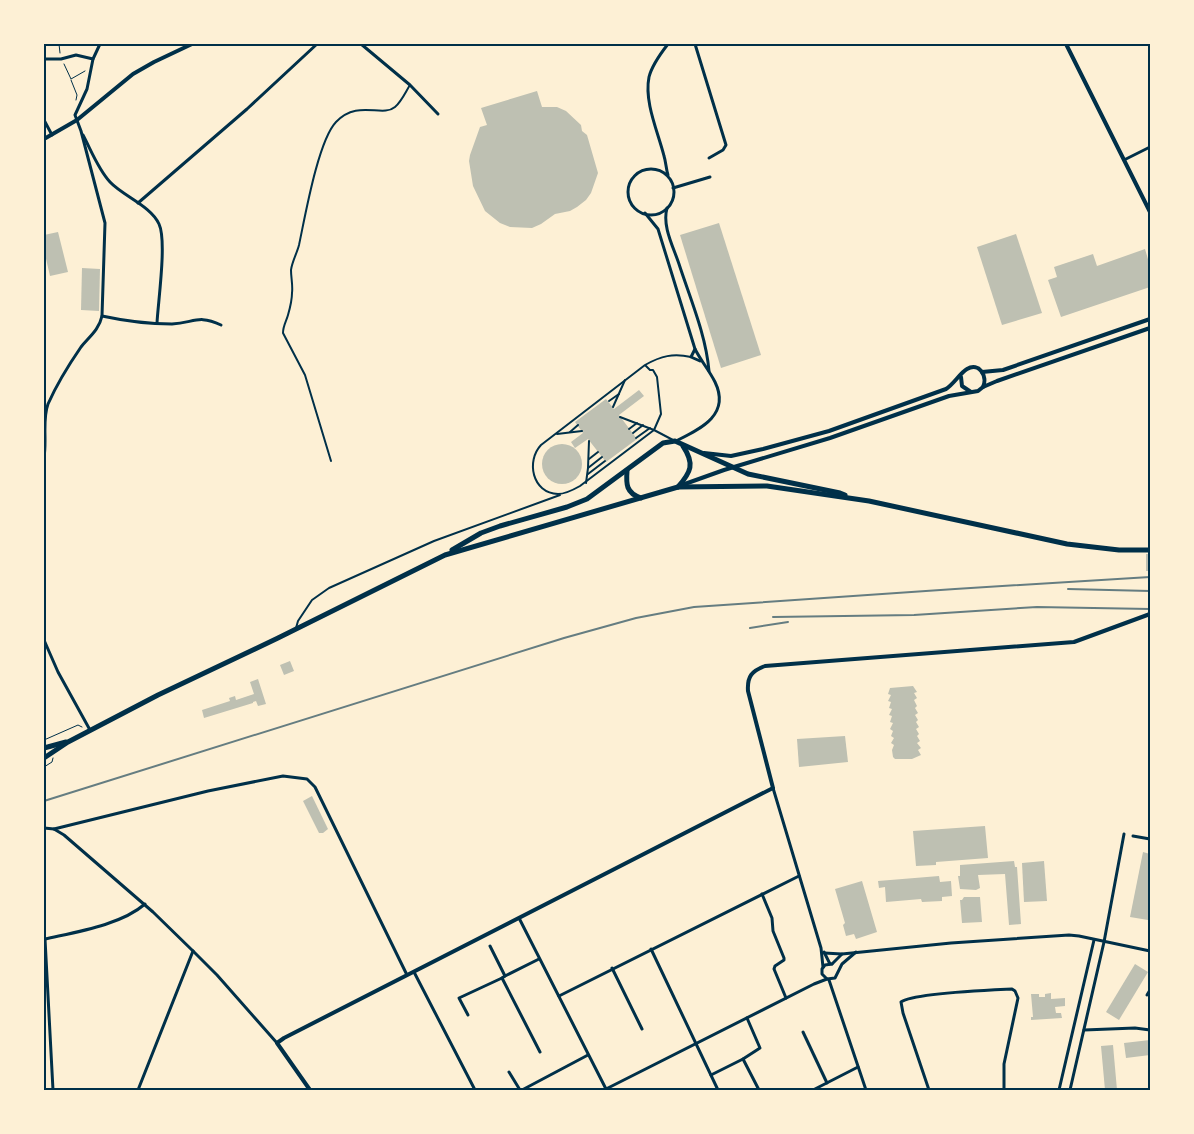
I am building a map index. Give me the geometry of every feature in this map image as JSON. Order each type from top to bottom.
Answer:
[{"type":"main road","points":[[44,758],[68,742],[158,695],[296,629],[490,530],[577,504],[597,493],[663,443],[675,441],[731,468],[762,478],[840,493],[850,498]]},
{"type":"main road","points":[[678,487],[690,468],[689,456],[682,445]]},
{"type":"main road","points":[[627,471],[628,489],[634,496],[640,498]]},
{"type":"main road","points":[[444,555],[678,487],[767,486],[850,498],[1067,544],[1119,550],[1150,548]]},
{"type":"main road","points":[[44,748],[68,742]]},
{"type":"street","points":[[44,457],[48,403],[82,347],[99,326],[102,316],[105,223],[75,114],[87,89],[93,59],[100,44]]},
{"type":"street","points":[[44,139],[77,120],[134,74],[190,44]]},
{"type":"street","points":[[138,203],[247,109],[317,44]]},
{"type":"street","points":[[361,44],[410,84],[438,114]]},
{"type":"street","points":[[668,44],[649,76],[650,104],[669,178],[674,188],[665,216],[668,233],[701,332],[708,358],[709,371]]},
{"type":"street","points":[[695,44],[726,145],[723,150],[709,158]]},
{"type":"street","points":[[1066,44],[1150,212]]},
{"type":"street","points":[[44,59],[76,55],[93,59]]},
{"type":"street","points":[[44,120],[52,135]]},
{"type":"street","points":[[81,131],[105,175],[118,189],[152,214],[162,230],[156,323]]},
{"type":"street","points":[[1124,160],[1150,148]]},
{"type":"street","points":[[661,171],[665,160]]},
{"type":"street","points":[[669,178],[661,171],[646,169],[639,172],[633,177],[630,184],[628,191],[629,199],[633,206],[645,213],[658,229],[695,349],[700,361],[709,371],[719,391],[718,408],[708,423],[675,441]]},
{"type":"street","points":[[674,188],[710,177]]},
{"type":"street","points":[[645,213],[654,214],[667,208]]},
{"type":"street","points":[[102,316],[156,323],[177,323],[205,319],[221,325]]},
{"type":"street","points":[[982,372],[1002,370],[1150,319]]},
{"type":"street","points":[[678,487],[731,468],[830,438],[949,396],[978,391],[983,387],[1150,328]]},
{"type":"street","points":[[695,349],[691,357],[700,361]]},
{"type":"street","points":[[699,453],[736,456],[829,431],[946,389],[954,384],[969,368],[976,368],[982,372],[985,379],[983,387]]},
{"type":"street","points":[[962,376],[962,386],[971,392]]},
{"type":"street","points":[[816,983],[824,967],[773,788],[748,691],[748,679],[751,673],[765,666],[856,657],[1074,642],[1150,614]]},
{"type":"street","points":[[44,640],[58,672],[90,731]]},
{"type":"street","points":[[44,828],[54,829],[217,789],[283,776],[307,779],[315,787],[407,976]]},
{"type":"street","points":[[277,1043],[773,788]]},
{"type":"street","points":[[54,829],[64,835],[145,904],[193,950],[277,1043],[310,1090]]},
{"type":"street","points":[[1070,1090],[1104,942],[1124,834]]},
{"type":"street","points":[[1133,836],[1150,839]]},
{"type":"street","points":[[559,996],[799,876]]},
{"type":"street","points":[[762,894],[772,918],[773,931],[784,958],[774,969],[786,998]]},
{"type":"street","points":[[53,1090],[45,939],[123,919],[145,904]]},
{"type":"street","points":[[519,918],[605,1090],[816,983],[835,978]]},
{"type":"street","points":[[824,952],[842,954],[1048,936],[1080,936],[1150,951]]},
{"type":"street","points":[[1058,1090],[1094,940]]},
{"type":"street","points":[[490,946],[540,1052]]},
{"type":"street","points":[[820,948],[831,964],[836,966],[838,971]]},
{"type":"street","points":[[651,949],[718,1090]]},
{"type":"street","points":[[138,1090],[193,950]]},
{"type":"street","points":[[832,986],[838,971],[847,959],[856,952]]},
{"type":"street","points":[[824,967],[831,964],[842,954]]},
{"type":"street","points":[[468,1015],[459,998],[539,959]]},
{"type":"street","points":[[612,968],[642,1029]]},
{"type":"street","points":[[414,972],[475,1090]]},
{"type":"street","points":[[822,972],[823,976],[828,979],[832,986],[866,1090]]},
{"type":"street","points":[[929,1090],[903,1013],[902,1002],[908,998],[1012,989],[1018,998],[1004,1064],[1004,1090]]},
{"type":"street","points":[[1147,995],[1150,990]]},
{"type":"street","points":[[711,1075],[760,1048],[747,1018]]},
{"type":"street","points":[[1084,1030],[1135,1028],[1150,1030]]},
{"type":"street","points":[[803,1032],[827,1083]]},
{"type":"street","points":[[509,1072],[521,1090],[588,1055]]},
{"type":"street","points":[[743,1059],[759,1090]]},
{"type":"street","points":[[813,1090],[858,1067]]},
{"type":"lane","points":[[331,461],[305,375],[283,333],[292,292],[292,265],[298,249],[320,155],[329,130],[336,121],[353,111],[363,109],[391,110],[396,106],[410,84]]},
{"type":"lane","points":[[562,494],[548,491],[536,480],[532,465],[534,454],[541,446],[645,365],[662,356],[671,354],[691,357]]},
{"type":"lane","points":[[296,629],[298,620],[312,600],[329,588],[434,541],[562,494],[586,483],[654,430],[661,414],[657,377],[653,370],[650,370],[645,365]]},
{"type":"lane","points":[[613,407],[625,379]]},
{"type":"lane","points":[[609,401],[619,393]]},
{"type":"lane","points":[[620,417],[644,425],[675,441]]},
{"type":"lane","points":[[624,422],[628,420]]},
{"type":"lane","points":[[629,429],[637,423]]},
{"type":"lane","points":[[568,433],[578,425]]},
{"type":"lane","points":[[633,433],[644,425]]},
{"type":"lane","points":[[636,438],[650,428]]},
{"type":"lane","points":[[555,435],[582,431]]},
{"type":"lane","points":[[586,483],[589,440]]},
{"type":"lane","points":[[589,449],[594,446]]},
{"type":"lane","points":[[589,459],[598,452]]},
{"type":"lane","points":[[588,468],[602,457]]},
{"type":"lane","points":[[588,474],[605,461]]},
{"type":"path","points":[[59,44],[61,58],[77,94],[76,101]]},
{"type":"path","points":[[71,79],[86,71],[90,73],[90,76]]},
{"type":"path","points":[[44,740],[78,725]]},
{"type":"path","points":[[44,767],[52,762]]},
{"type":"building","points":[[537,91],[542,107],[557,107],[566,111],[581,125],[582,131],[587,135],[598,173],[591,193],[577,207],[570,211],[555,214],[532,228],[510,227],[500,223],[485,211],[473,186],[469,161],[470,155],[480,127],[487,125],[481,108]]},
{"type":"building","points":[[719,223],[761,355],[721,368],[680,235]]},
{"type":"building","points":[[58,232],[68,272],[50,276],[44,250],[44,235]]},
{"type":"building","points":[[1016,234],[1042,313],[1002,325],[977,247]]},
{"type":"building","points":[[1145,249],[1150,266],[1150,287],[1061,317],[1048,280],[1057,277],[1054,267],[1093,254],[1097,266]]},
{"type":"building","points":[[82,268],[100,269],[99,311],[81,310]]},
{"type":"building","points":[[639,390],[644,396],[619,415],[637,439],[606,462],[588,439],[575,448],[571,442],[583,433],[575,422],[606,399],[614,409]]},
{"type":"building","points":[[558,444],[566,444],[573,447],[579,453],[582,464],[579,475],[573,481],[566,484],[558,484],[551,481],[545,475],[542,468],[542,460],[545,453],[551,447]]},
{"type":"building","points":[[1146,554],[1150,554],[1150,571],[1146,571]]},
{"type":"building","points":[[290,661],[294,671],[284,675],[280,665]]},
{"type":"building","points":[[258,679],[266,704],[258,706],[256,701],[204,718],[202,710],[230,701],[229,698],[235,696],[236,700],[254,694],[250,682]]},
{"type":"building","points":[[913,686],[917,692],[914,693],[917,698],[914,700],[918,713],[915,715],[919,727],[916,729],[919,734],[917,736],[920,741],[917,743],[921,748],[918,750],[921,755],[912,759],[895,759],[892,750],[894,745],[891,743],[894,738],[891,736],[893,731],[890,729],[893,723],[890,722],[892,716],[889,715],[892,709],[889,708],[891,702],[888,701],[891,695],[888,694],[890,688]]},
{"type":"building","points":[[45,693],[46,710],[44,710]]},
{"type":"building","points":[[845,736],[848,762],[799,767],[797,739]]},
{"type":"building","points":[[312,796],[328,829],[323,833],[319,833],[303,801]]},
{"type":"building","points":[[985,826],[988,858],[936,862],[936,865],[916,866],[913,831]]},
{"type":"building","points":[[1143,852],[1150,854],[1150,908],[1148,920],[1130,917]]},
{"type":"building","points":[[1014,861],[1015,867],[1017,867],[1021,924],[1009,925],[1005,874],[978,875],[980,888],[976,890],[960,889],[958,876],[960,876],[960,865]]},
{"type":"building","points":[[1044,861],[1047,901],[1024,902],[1022,863]]},
{"type":"building","points":[[939,876],[940,882],[951,881],[952,896],[942,897],[942,901],[922,902],[921,899],[886,902],[885,887],[879,888],[878,881]]},
{"type":"building","points":[[862,881],[877,932],[856,939],[854,934],[846,936],[843,925],[845,923],[835,889]]},
{"type":"building","points":[[964,897],[980,897],[982,922],[962,923],[960,900]]},
{"type":"building","points":[[1135,964],[1148,972],[1119,1020],[1106,1012]]},
{"type":"building","points":[[1051,993],[1051,999],[1065,998],[1065,1006],[1055,1007],[1056,1013],[1061,1013],[1062,1018],[1031,1020],[1031,1017],[1033,1017],[1031,994],[1039,994],[1039,997],[1045,997],[1045,994]]},
{"type":"building","points":[[1150,1040],[1150,1055],[1126,1058],[1124,1043]]},
{"type":"building","points":[[1113,1045],[1117,1090],[1105,1090],[1101,1046]]},
{"type":"railway","points":[[44,801],[564,638],[636,618],[694,607],[1150,577]]},
{"type":"railway","points":[[1068,589],[1150,591]]},
{"type":"railway","points":[[773,617],[914,615],[1037,607],[1150,609]]},
{"type":"railway","points":[[750,628],[788,622]]}]
